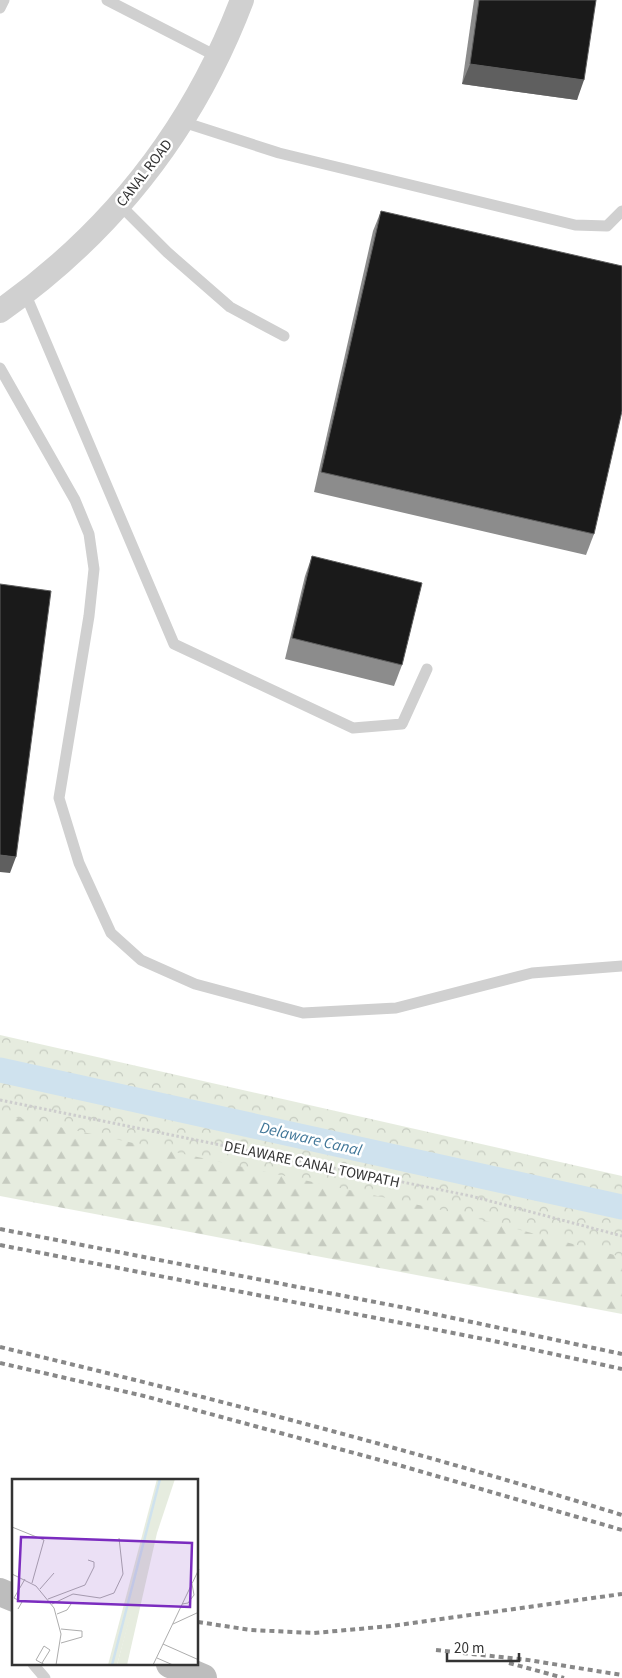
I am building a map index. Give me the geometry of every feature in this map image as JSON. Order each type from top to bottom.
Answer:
[{"type":"main road","points":[[0,1592],[12,1597]]},
{"type":"main road","points":[[175,1666],[203,1678]]},
{"type":"street","name":"CANAL ROAD","points":[[0,312],[26,293],[84,243],[120,205],[153,165],[183,122],[209,76],[242,0]]},
{"type":"lane","points":[[0,8],[4,0]]},
{"type":"lane","points":[[107,0],[218,57]]},
{"type":"lane","points":[[183,122],[279,153],[575,225],[607,226],[622,211]]},
{"type":"lane","points":[[120,205],[167,252],[230,307],[284,336]]},
{"type":"lane","points":[[26,293],[174,644],[353,728],[402,724],[427,669]]},
{"type":"lane","points":[[0,368],[75,500],[90,534],[94,569],[89,616],[59,798],[79,864],[112,933],[141,960],[195,984],[303,1013],[396,1008],[532,973],[622,966]]},
{"type":"lane","points":[[35,1666],[45,1678]]},
{"type":"path","name":"DELAWARE CANAL TOWPATH","points":[[0,1100],[471,1196],[622,1236]]},
{"type":"green space","points":[[0,1035],[622,1176],[622,1257],[460,1214],[0,1114]]},
{"type":"green space","points":[[0,1110],[622,1248],[622,1314],[0,1196]]},
{"type":"building","points":[[479,0],[596,0],[584,80],[470,64]]},
{"type":"building","points":[[381,211],[622,266],[622,411],[594,534],[321,472]]},
{"type":"building","points":[[312,556],[422,583],[402,665],[292,638]]},
{"type":"building","points":[[0,584],[51,591],[16,857],[0,855]]},
{"type":"waterway","name":"Delaware Canal","points":[[0,1070],[622,1207]]},
{"type":"railway","points":[[0,1229],[406,1308],[622,1354]]},
{"type":"railway","points":[[0,1245],[489,1340],[622,1369]]},
{"type":"railway","points":[[0,1347],[157,1385],[390,1447],[622,1515]]},
{"type":"railway","points":[[0,1363],[144,1396],[402,1466],[622,1530]]},
{"type":"railway","points":[[199,1622],[251,1630],[314,1633],[391,1626],[622,1594]]},
{"type":"railway","points":[[436,1650],[528,1660],[622,1675]]},
{"type":"railway","points":[[509,1663],[564,1678]]}]
